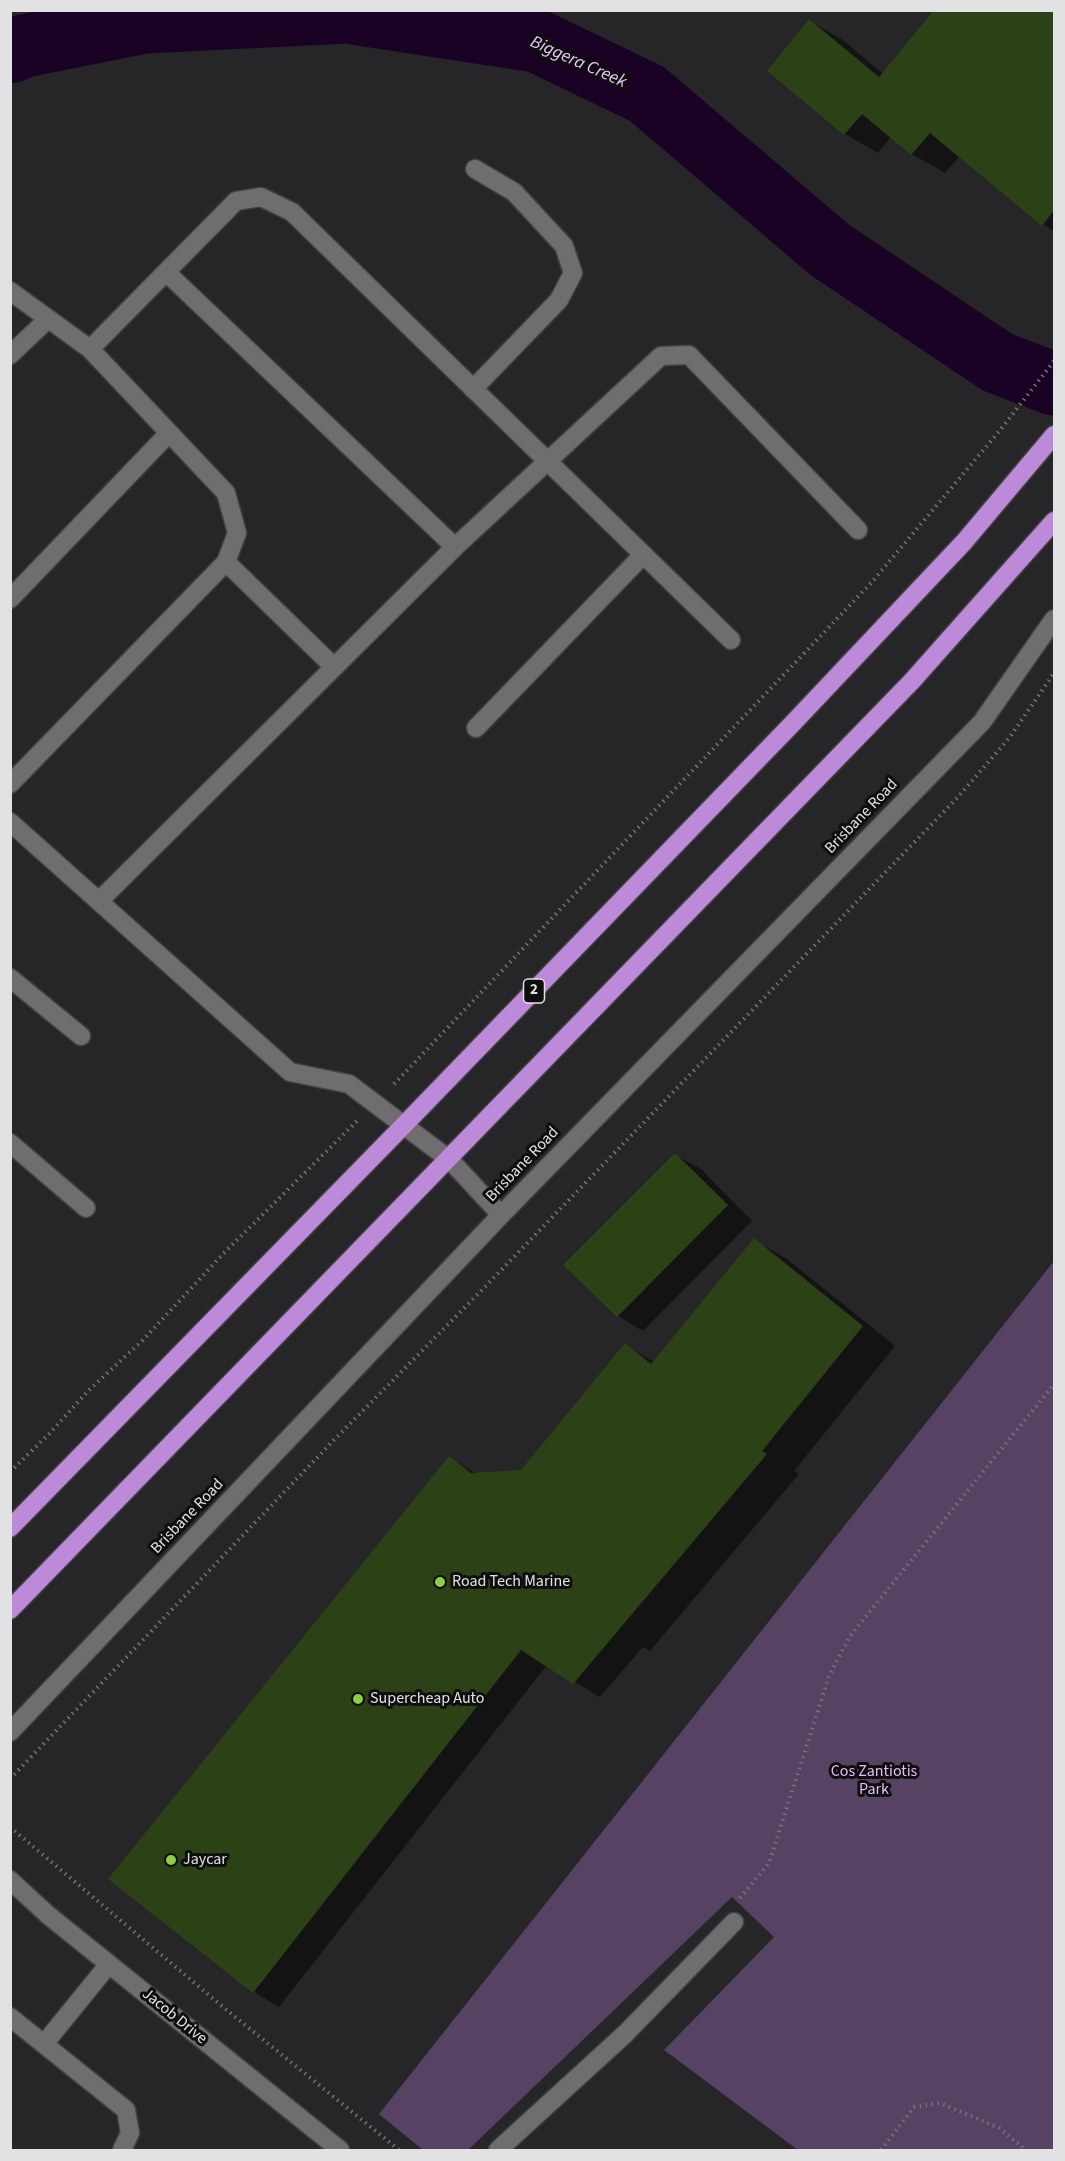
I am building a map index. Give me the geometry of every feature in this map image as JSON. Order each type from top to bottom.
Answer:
[{"type":"highway","name":"2","points":[[10,1528],[794,722],[964,542],[1051,440]]},
{"type":"highway","points":[[10,1610],[450,1160],[912,681],[1054,521]]},
{"type":"street","points":[[473,389],[559,300],[573,273],[564,246],[514,192],[475,169]]},
{"type":"street","points":[[90,349],[236,201],[261,197],[292,212],[731,640]]},
{"type":"street","points":[[166,272],[455,547]]},
{"type":"street","points":[[10,291],[90,349],[226,493],[237,533],[226,562],[10,784]]},
{"type":"street","points":[[10,356],[48,319]]},
{"type":"street","points":[[99,901],[455,547],[661,356],[689,356],[858,530]]},
{"type":"street","points":[[10,599],[169,433]]},
{"type":"street","points":[[476,728],[643,555]]},
{"type":"street","points":[[226,562],[334,667]]},
{"type":"street","name":"Brisbane Road","points":[[10,1732],[501,1215],[982,722],[1054,619]]},
{"type":"street","points":[[10,822],[290,1072],[350,1084],[450,1160],[501,1215]]},
{"type":"street","points":[[10,978],[81,1036]]},
{"type":"street","points":[[10,1143],[86,1208]]},
{"type":"street","name":"Jacob Drive","points":[[10,1880],[48,1915],[340,2151]]},
{"type":"street","points":[[498,2151],[625,2034],[734,1922]]},
{"type":"street","points":[[44,2044],[109,1964]]},
{"type":"street","points":[[10,2017],[126,2110],[130,2133],[122,2151]]},
{"type":"path","points":[[10,1472],[49,1434],[89,1389],[142,1341],[222,1255],[375,1103],[872,582],[1001,429],[1054,361]]},
{"type":"path","points":[[10,1779],[333,1441],[959,796],[1010,737],[1054,673]]},
{"type":"path","points":[[734,1922],[739,1898],[769,1863],[829,1676],[850,1636],[1054,1384]]},
{"type":"path","points":[[10,1827],[223,2007],[399,2151]]},
{"type":"path","points":[[881,2151],[914,2107],[940,2103],[999,2128],[1026,2151]]},
{"type":"green space","name":"Cos Zantiotis Park","points":[[1054,1261],[1054,2150],[798,2150],[664,2050],[774,1937],[732,1897],[468,2150],[423,2150],[379,2114]]},
{"type":"building","points":[[934,10],[1054,10],[1054,210],[1042,226],[930,133],[911,155],[862,114],[844,135],[767,71],[809,19],[879,77]]},
{"type":"building","points":[[675,1153],[728,1205],[617,1317],[563,1265]]},
{"type":"building","points":[[754,1238],[863,1326],[762,1451],[767,1454],[573,1684],[521,1650],[253,1993],[108,1879],[449,1456],[471,1473],[521,1470],[625,1343],[651,1364]]},
{"type":"waterway","name":"Biggera Creek","points":[[10,52],[24,46],[144,22],[347,12],[537,41],[647,94],[830,250],[997,362],[1054,384]]},
{"type":"place","name":"Road Tech Marine","points":[[440,1582]]},
{"type":"place","name":"Supercheap Auto","points":[[358,1699]]},
{"type":"place","name":"Jaycar","points":[[171,1860]]}]
